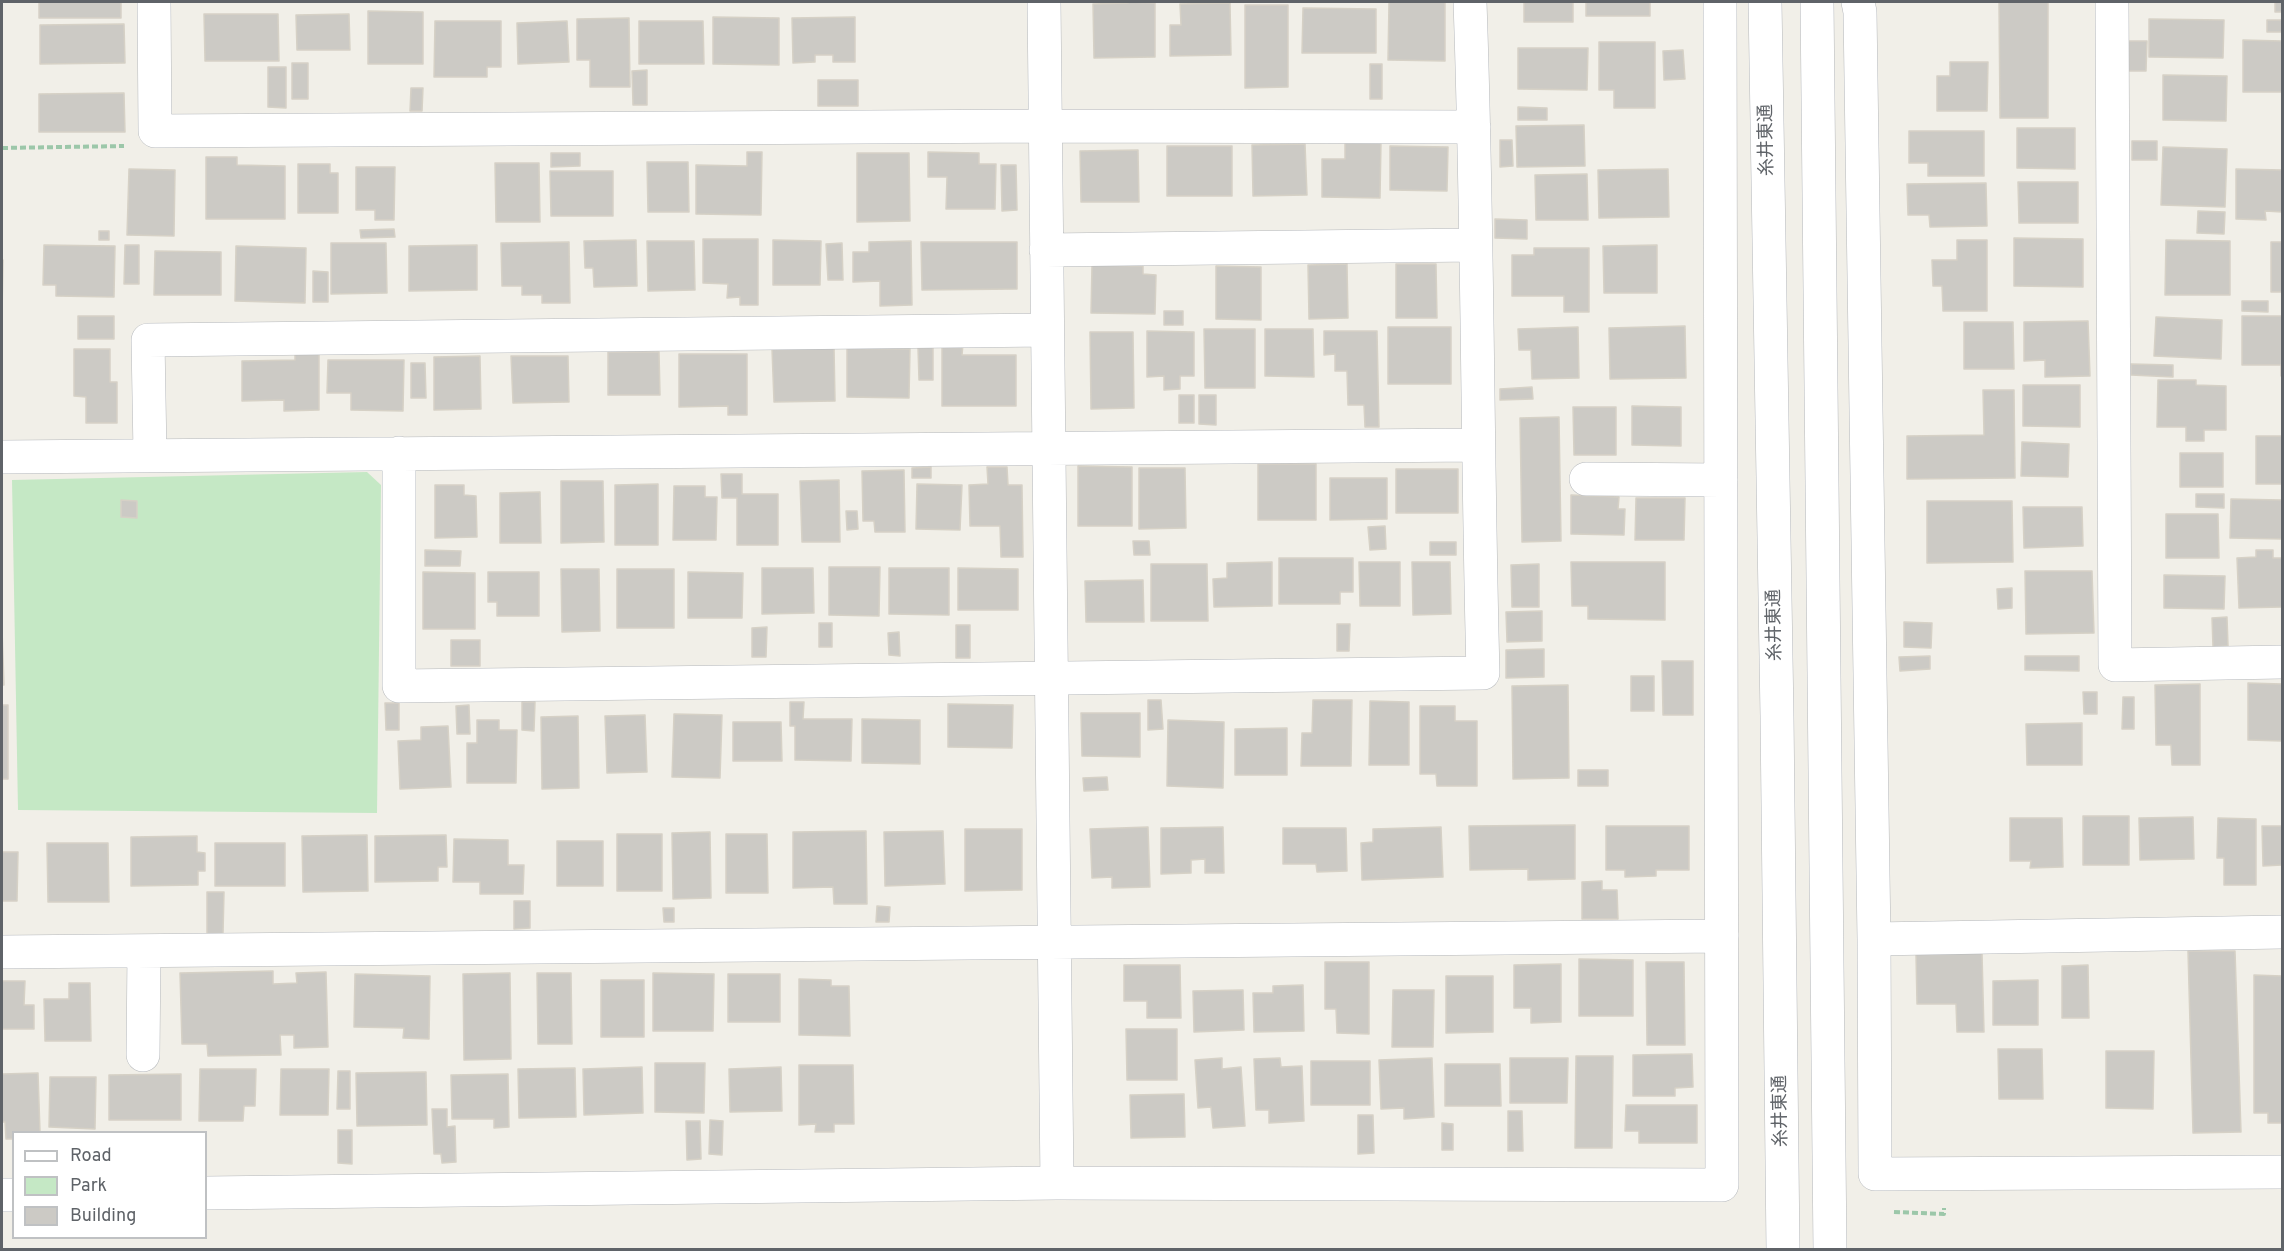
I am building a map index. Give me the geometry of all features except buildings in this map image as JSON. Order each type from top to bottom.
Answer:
[{"type":"street","points":[[154,2],[155,131],[1045,126],[1474,127]]},
{"type":"street","points":[[1044,2],[1057,1184]]},
{"type":"street","points":[[399,453],[399,686],[1484,673],[1477,445],[1474,127],[1470,2]]},
{"type":"street","points":[[207,1193],[1057,1184],[1722,1185],[1720,2]]},
{"type":"street","name":"糸井東通","points":[[1765,2],[1784,1250]]},
{"type":"street","points":[[1817,2],[1830,1250]]},
{"type":"street","points":[[1858,2],[1860,12],[1874,939],[1875,1174],[2283,1172]]},
{"type":"street","points":[[2112,2],[2115,665],[2283,662]]},
{"type":"street","points":[[1046,250],[1475,245]]},
{"type":"street","points":[[150,454],[148,340],[1047,330]]},
{"type":"street","points":[[2,457],[1477,445]]},
{"type":"street","points":[[1586,479],[1721,480]]},
{"type":"street","points":[[1874,939],[2283,932]]},
{"type":"street","points":[[2,952],[1722,936]]},
{"type":"street","points":[[143,1055],[144,951]]},
{"type":"path","points":[[2,148],[132,146],[155,131]]},
{"type":"green space","points":[[367,472],[381,485],[377,813],[18,810],[12,480]]}]
